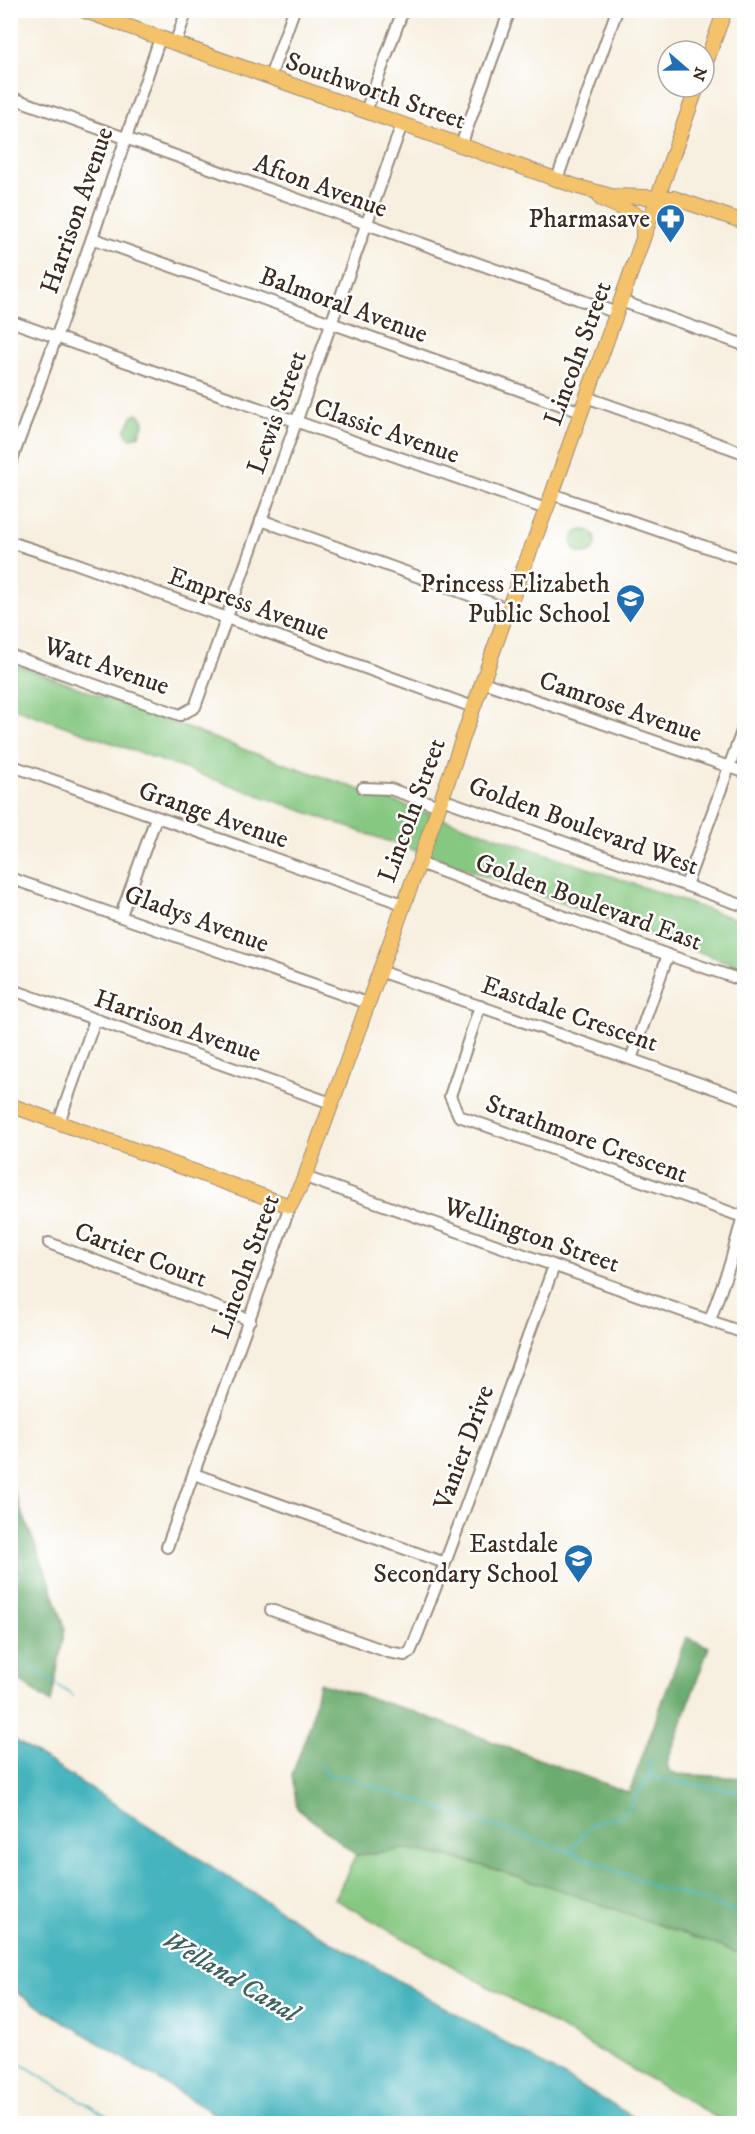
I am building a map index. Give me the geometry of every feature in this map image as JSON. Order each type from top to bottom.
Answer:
[{"type":"main road","name":"Southworth Street","points":[[82,10],[575,186],[611,196],[658,197],[684,201],[717,212]]},
{"type":"main road","points":[[714,39],[725,10]]},
{"type":"main road","name":"Lincoln Street","points":[[290,1206],[305,1177],[693,99]]},
{"type":"main road","points":[[673,154],[670,170],[672,186],[695,202],[744,222]]},
{"type":"main road","points":[[575,186],[640,216],[643,222],[643,238]]},
{"type":"main road","points":[[10,1105],[290,1206]]},
{"type":"street","points":[[175,44],[187,10]]},
{"type":"street","points":[[270,78],[294,10]]},
{"type":"street","points":[[366,111],[403,10]]},
{"type":"street","points":[[461,145],[510,10]]},
{"type":"street","points":[[557,179],[617,10]]},
{"type":"street","name":"Harrison Avenue","points":[[10,465],[16,433],[56,336],[92,238],[160,38]]},
{"type":"street","name":"Afton Avenue","points":[[10,97],[366,225],[744,345]]},
{"type":"street","name":"Lewis Street","points":[[189,712],[195,707],[402,124]]},
{"type":"street","name":"Balmoral Avenue","points":[[92,238],[581,412]]},
{"type":"street","name":"Classic Avenue","points":[[10,321],[546,509]]},
{"type":"street","points":[[586,397],[744,453]]},
{"type":"street","points":[[552,494],[744,560]]},
{"type":"street","points":[[261,520],[508,609]]},
{"type":"street","name":"Empress Avenue","points":[[10,543],[72,562],[473,707]]},
{"type":"street","name":"Watt Avenue","points":[[10,655],[180,715],[189,712]]},
{"type":"street","name":"Camrose Avenue","points":[[483,682],[744,772]]},
{"type":"street","points":[[686,885],[744,726]]},
{"type":"street","name":"Grange Avenue","points":[[10,765],[403,904]]},
{"type":"street","name":"Golden Boulevard West","points":[[363,788],[390,789],[440,802],[744,906]]},
{"type":"street","points":[[121,915],[156,818]]},
{"type":"street","name":"Golden Boulevard East","points":[[419,862],[744,981]]},
{"type":"street","name":"Gladys Avenue","points":[[10,878],[367,1003]]},
{"type":"street","points":[[631,1059],[668,955]]},
{"type":"street","name":"Eastdale Crescent","points":[[379,971],[744,1099]]},
{"type":"street","name":"Harrison Avenue","points":[[10,989],[331,1102]]},
{"type":"street","name":"Strathmore Crescent","points":[[480,1006],[450,1096],[459,1116],[744,1215]]},
{"type":"street","points":[[59,1122],[95,1020]]},
{"type":"street","name":"Wellington Street","points":[[305,1177],[744,1333]]},
{"type":"street","name":"Lincoln Street","points":[[167,1547],[290,1206]]},
{"type":"street","points":[[710,1320],[744,1215]]},
{"type":"street","name":"Cartier Court","points":[[49,1243],[250,1320]]},
{"type":"street","name":"Vanier Drive","points":[[271,1610],[388,1652],[405,1655],[410,1652],[554,1266]]},
{"type":"street","points":[[194,1474],[445,1563]]},
{"type":"green space","points":[[137,414],[144,422],[139,435],[133,438],[128,437],[125,431],[132,417]]},
{"type":"green space","points":[[584,530],[589,531],[595,537],[595,547],[589,553],[584,554],[579,553],[573,547],[572,542],[573,537],[579,531]]},
{"type":"green space","points":[[10,662],[248,751],[744,922],[744,968],[11,707]]},
{"type":"green space","points":[[11,1485],[48,1577],[65,1628],[51,1703],[11,1675]]},
{"type":"green space","points":[[686,1637],[709,1647],[667,1763],[669,1771],[677,1774],[744,1778],[744,1955],[557,1889],[455,1857],[407,1849],[356,1855],[297,1808],[292,1775],[311,1722],[319,1683],[409,1710],[629,1793]]},
{"type":"green space","points":[[407,1849],[536,1881],[744,1955],[744,2123],[726,2123],[335,1899],[356,1855]]},
{"type":"water","name":"Welland Canal","points":[[10,1737],[306,1927],[644,2123],[229,2123],[11,1989]]},
{"type":"waterway","points":[[10,1653],[73,1696]]},
{"type":"waterway","points":[[571,1851],[594,1823],[619,1816],[627,1811],[649,1776],[650,1760]]},
{"type":"waterway","points":[[320,1763],[328,1775],[345,1777],[571,1852],[656,1887],[705,1901],[744,1916]]},
{"type":"waterway","points":[[650,1776],[662,1780],[744,1792]]},
{"type":"waterway","points":[[10,2057],[120,2124]]},
{"type":"place","name":"Pharmasave","points":[[671,244]]},
{"type":"place","name":"Princess Elizabeth Public School","points":[[631,624]]},
{"type":"place","name":"Eastdale Secondary School","points":[[579,1584]]}]
